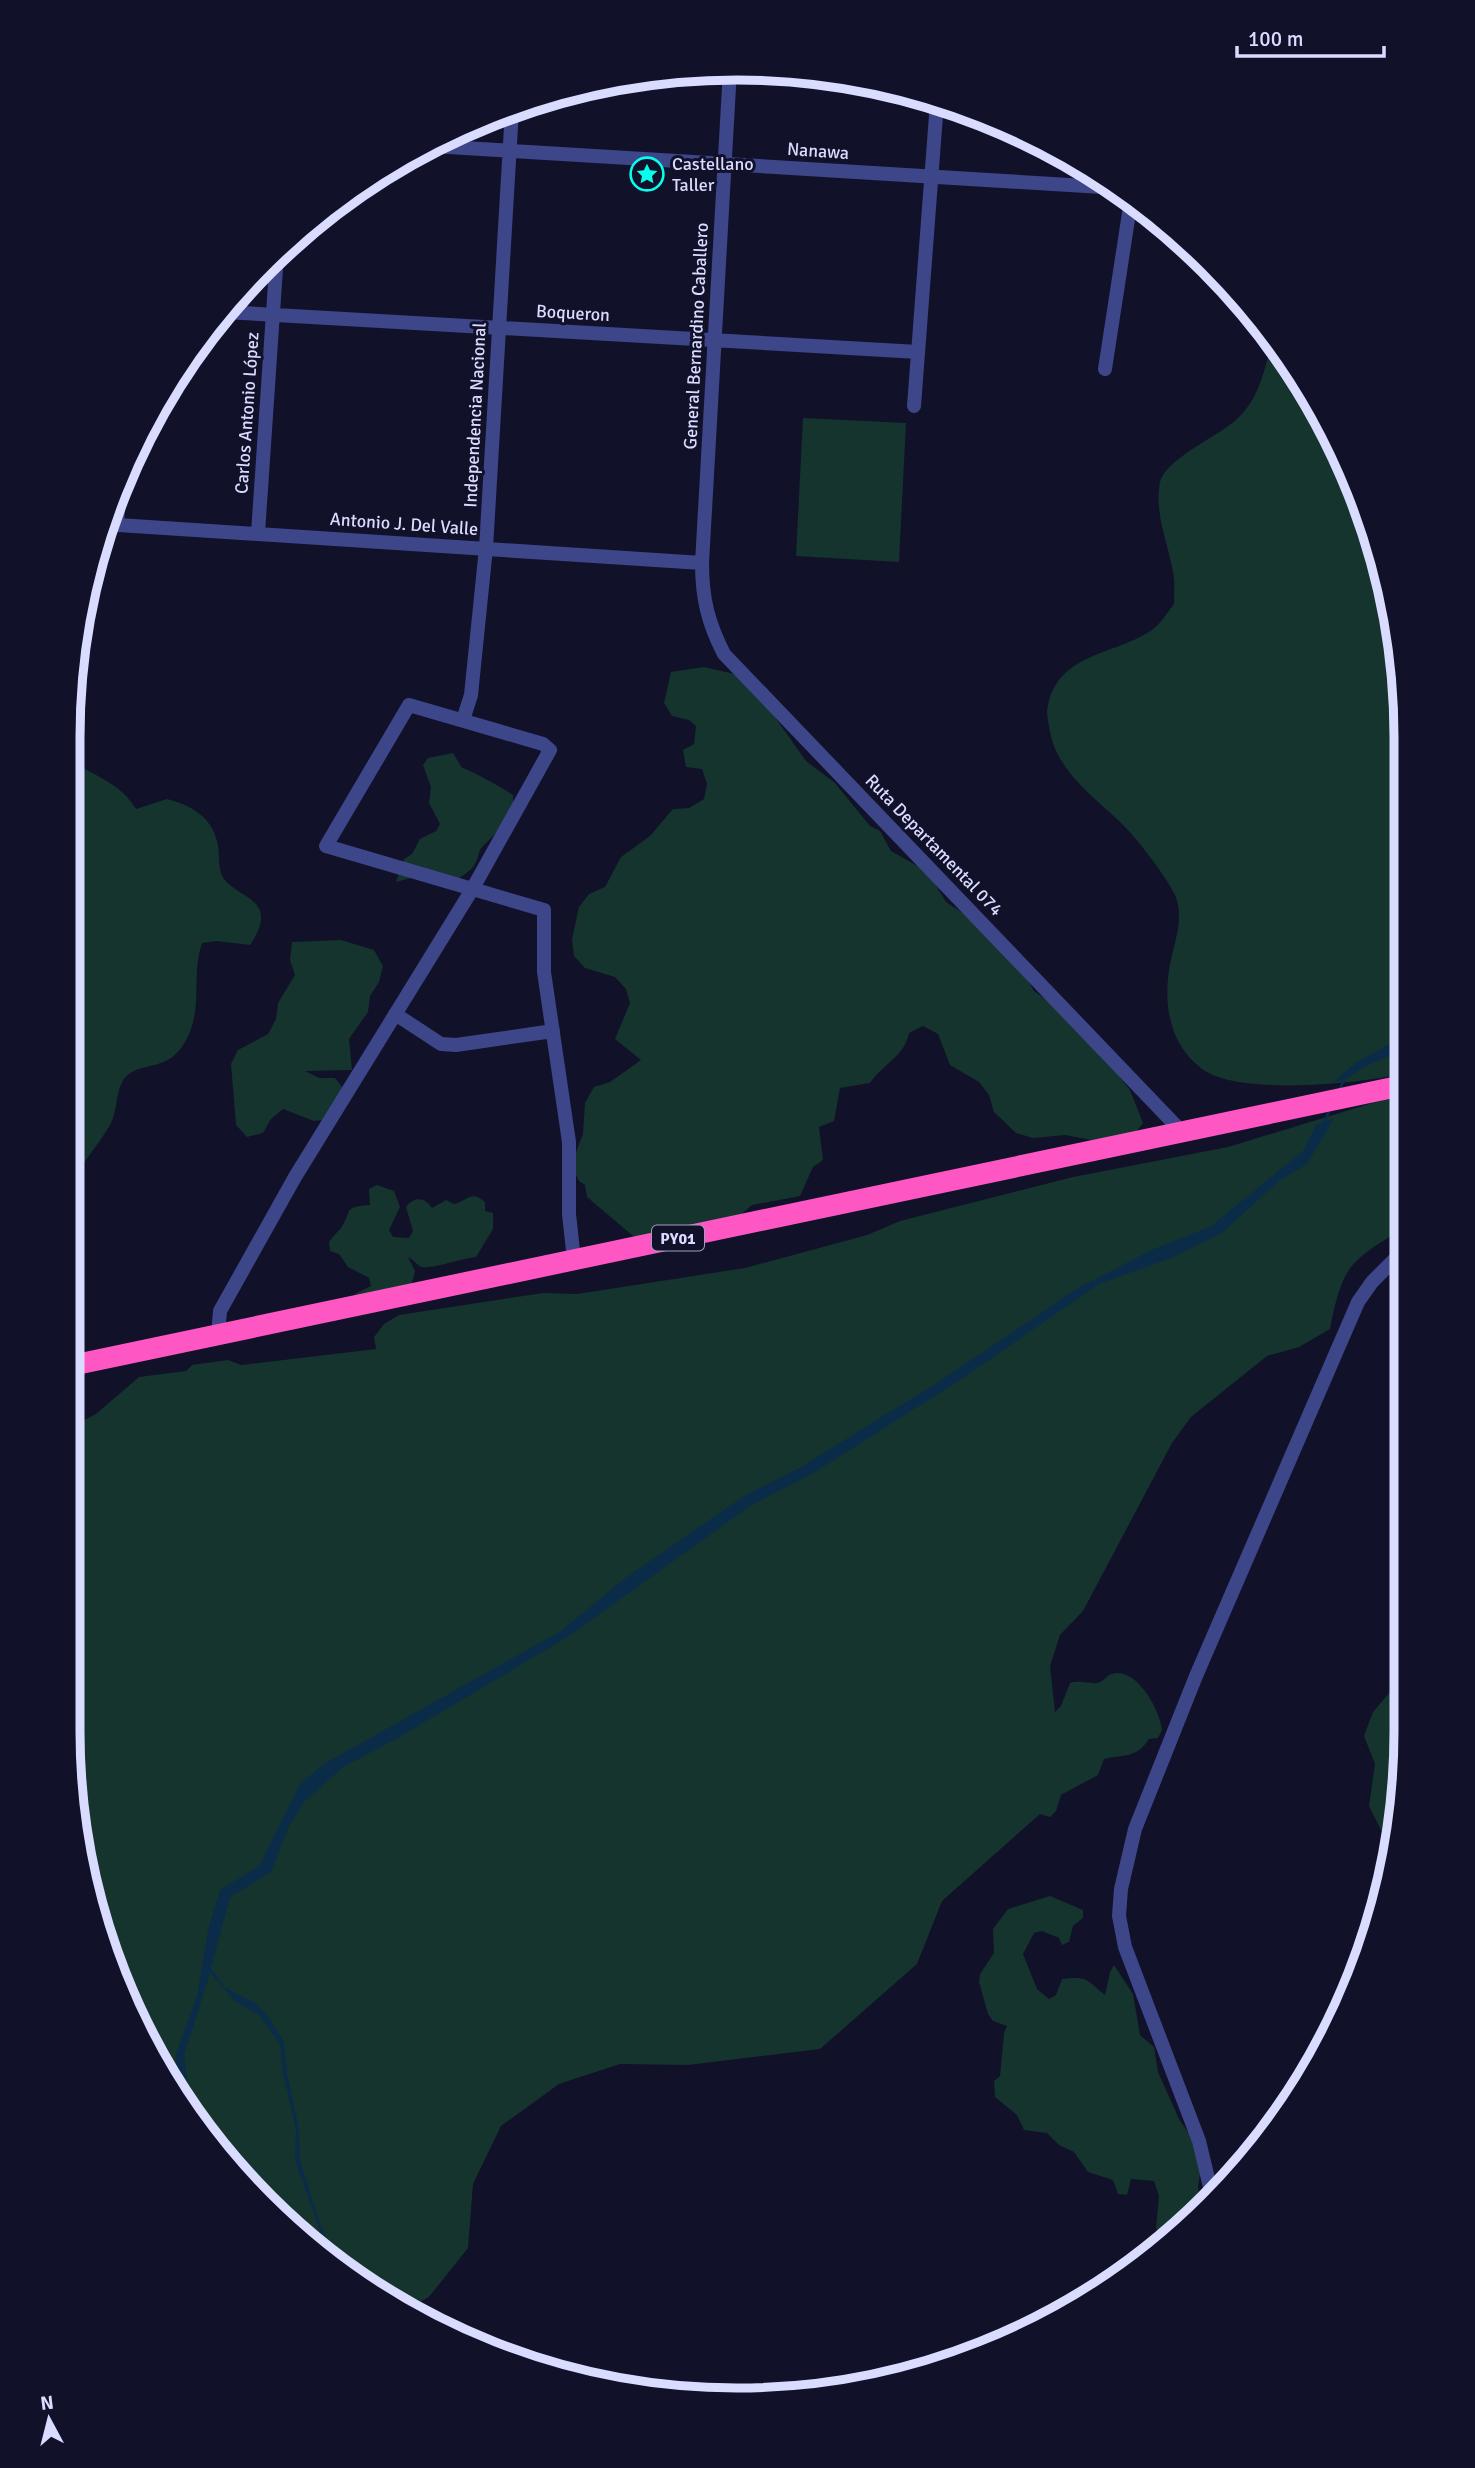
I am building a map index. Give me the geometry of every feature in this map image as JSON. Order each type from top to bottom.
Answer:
[{"type":"highway","name":"PY01","points":[[80,1364],[1394,1087]]},
{"type":"street","name":"General Bernardino Caballero","points":[[702,563],[729,80]]},
{"type":"street","points":[[914,406],[936,111]]},
{"type":"street","name":"Independencia Nacional","points":[[463,720],[471,695],[486,548],[511,121]]},
{"type":"street","name":"Nanawa","points":[[450,147],[1096,187]]},
{"type":"street","points":[[1105,369],[1129,210]]},
{"type":"street","name":"Carlos Antonio López","points":[[258,533],[276,271]]},
{"type":"street","name":"Boqueron","points":[[237,313],[918,352]]},
{"type":"street","name":"Antonio J. Del Valle","points":[[116,524],[702,563]]},
{"type":"street","name":"Ruta Departamental 074","points":[[702,563],[704,610],[724,654],[1182,1132]]},
{"type":"street","points":[[218,1335],[220,1311],[295,1177],[472,888],[550,750],[543,744],[409,705],[326,846],[472,888],[544,910],[544,972],[569,1142],[569,1214],[574,1260]]},
{"type":"street","points":[[395,1014],[441,1044],[456,1045],[553,1031]]},
{"type":"street","points":[[1210,2187],[1199,2141],[1125,1947],[1119,1916],[1126,1860],[1135,1829],[1196,1676],[1358,1302],[1371,1282],[1394,1260]]},
{"type":"green space","points":[[1269,352],[1306,409],[1344,486],[1372,567],[1389,652],[1394,738],[1394,1075],[1360,1081],[1301,1085],[1243,1083],[1202,1069],[1190,1058],[1174,1032],[1168,1002],[1169,971],[1179,924],[1179,908],[1174,893],[1133,836],[1066,768],[1053,742],[1047,716],[1054,688],[1063,675],[1089,658],[1149,632],[1174,604],[1174,576],[1159,505],[1160,482],[1172,464],[1238,418],[1252,401]]},
{"type":"green space","points":[[803,418],[906,423],[899,562],[796,556]]},
{"type":"green space","points":[[704,667],[752,678],[763,690],[777,720],[806,761],[835,783],[870,826],[880,831],[891,851],[928,872],[946,902],[966,915],[1025,975],[1034,991],[1076,1021],[1130,1090],[1143,1123],[1132,1137],[1097,1141],[1065,1135],[1033,1138],[1016,1133],[994,1112],[989,1095],[979,1082],[950,1065],[938,1034],[923,1026],[909,1033],[903,1048],[870,1083],[840,1088],[834,1121],[819,1127],[823,1160],[813,1167],[800,1196],[752,1205],[739,1216],[684,1238],[633,1236],[587,1197],[585,1185],[579,1181],[571,1165],[583,1134],[585,1103],[594,1087],[610,1082],[641,1060],[615,1039],[630,1003],[626,989],[615,977],[585,968],[574,956],[572,939],[579,907],[589,894],[605,887],[621,857],[650,836],[673,809],[689,808],[704,799],[707,784],[702,769],[686,767],[683,750],[694,744],[696,726],[689,720],[672,716],[664,703],[671,672]]},
{"type":"green space","points":[[453,753],[462,768],[513,795],[508,817],[481,848],[473,868],[455,881],[411,878],[396,882],[404,859],[412,854],[420,839],[436,831],[440,824],[429,803],[431,787],[423,765],[428,758]]},
{"type":"green space","points":[[80,766],[122,792],[136,809],[167,799],[184,805],[205,818],[214,832],[221,873],[226,882],[252,900],[261,916],[259,929],[250,945],[217,941],[202,943],[197,967],[195,1013],[188,1036],[173,1056],[138,1069],[124,1079],[110,1125],[80,1169]]},
{"type":"green space","points":[[341,940],[374,950],[383,966],[379,982],[370,996],[368,1012],[349,1039],[352,1070],[305,1071],[319,1078],[335,1078],[346,1092],[332,1119],[314,1121],[283,1109],[271,1119],[263,1133],[247,1137],[236,1125],[231,1064],[238,1050],[268,1034],[276,1019],[278,1003],[295,975],[290,960],[292,942]]},
{"type":"green space","points":[[1394,1096],[1394,1234],[1372,1248],[1352,1266],[1339,1290],[1330,1329],[1299,1347],[1267,1356],[1191,1417],[1172,1443],[1083,1611],[1060,1635],[1050,1666],[1055,1712],[1061,1706],[1070,1683],[1098,1683],[1110,1675],[1121,1673],[1138,1683],[1152,1701],[1162,1730],[1158,1738],[1149,1739],[1139,1750],[1129,1755],[1104,1759],[1098,1775],[1061,1795],[1056,1811],[1050,1817],[1040,1814],[942,1901],[917,1964],[820,2049],[688,2065],[620,2064],[559,2084],[501,2126],[473,2184],[468,2248],[429,2297],[417,2304],[409,2299],[372,2277],[304,2224],[244,2164],[191,2096],[148,2021],[115,1942],[103,1901],[93,1859],[82,1773],[80,1422],[96,1414],[139,1377],[186,1371],[192,1365],[228,1360],[241,1365],[376,1349],[374,1337],[384,1324],[399,1315],[543,1293],[577,1294],[745,1268],[867,1235],[900,1221],[1073,1177],[1228,1147]]},
{"type":"green space","points":[[377,1185],[394,1191],[400,1207],[389,1230],[393,1237],[409,1238],[413,1231],[406,1207],[419,1199],[432,1208],[446,1200],[454,1204],[476,1197],[485,1202],[485,1211],[493,1213],[493,1229],[476,1257],[425,1267],[408,1257],[415,1271],[411,1287],[357,1302],[355,1294],[371,1286],[369,1278],[348,1267],[339,1254],[330,1251],[329,1242],[345,1222],[349,1210],[370,1205],[369,1189]]},
{"type":"green space","points":[[1394,1687],[1393,1773],[1387,1831],[1381,1830],[1369,1806],[1375,1764],[1364,1736],[1373,1712]]},
{"type":"green space","points":[[1050,1896],[1083,1910],[1083,1918],[1073,1926],[1069,1942],[1062,1945],[1059,1938],[1042,1931],[1034,1933],[1023,1954],[1037,1989],[1049,1999],[1056,1995],[1062,1979],[1087,1980],[1105,1995],[1114,1965],[1133,1994],[1140,2035],[1154,2047],[1158,2072],[1179,2119],[1203,2154],[1198,2187],[1200,2197],[1160,2233],[1156,2229],[1159,2196],[1154,2181],[1131,2179],[1127,2195],[1118,2194],[1113,2180],[1088,2172],[1074,2152],[1059,2145],[1047,2133],[1024,2130],[1017,2115],[995,2097],[994,2081],[1000,2076],[1007,2026],[993,2021],[988,2014],[979,1982],[980,1974],[994,1953],[993,1929],[1008,1909]]},
{"type":"water","points":[[1394,1042],[1394,1054],[1332,1083],[1358,1061]]},
{"type":"water","points":[[1334,1118],[1307,1164],[1280,1180],[1222,1233],[1171,1258],[1099,1284],[957,1382],[810,1475],[750,1506],[569,1636],[396,1739],[343,1767],[304,1802],[289,1826],[271,1872],[230,1897],[211,1968],[224,1987],[255,2003],[267,2015],[284,2042],[287,2073],[299,2129],[300,2160],[330,2245],[324,2240],[295,2161],[296,2130],[283,2073],[280,2044],[259,2015],[236,2002],[210,1973],[184,2055],[189,2093],[177,2072],[176,2054],[197,1996],[208,1930],[220,1890],[259,1866],[300,1784],[324,1764],[561,1631],[624,1579],[744,1496],[801,1467],[940,1381],[1078,1288],[1154,1249],[1210,1227],[1303,1151],[1316,1125]]},
{"type":"waterway","points":[[1339,1090],[1346,1077]]},
{"type":"waterway","points":[[1323,1125],[1330,1109]]},
{"type":"place","name":"Castellano Taller","points":[[647,174]]}]
